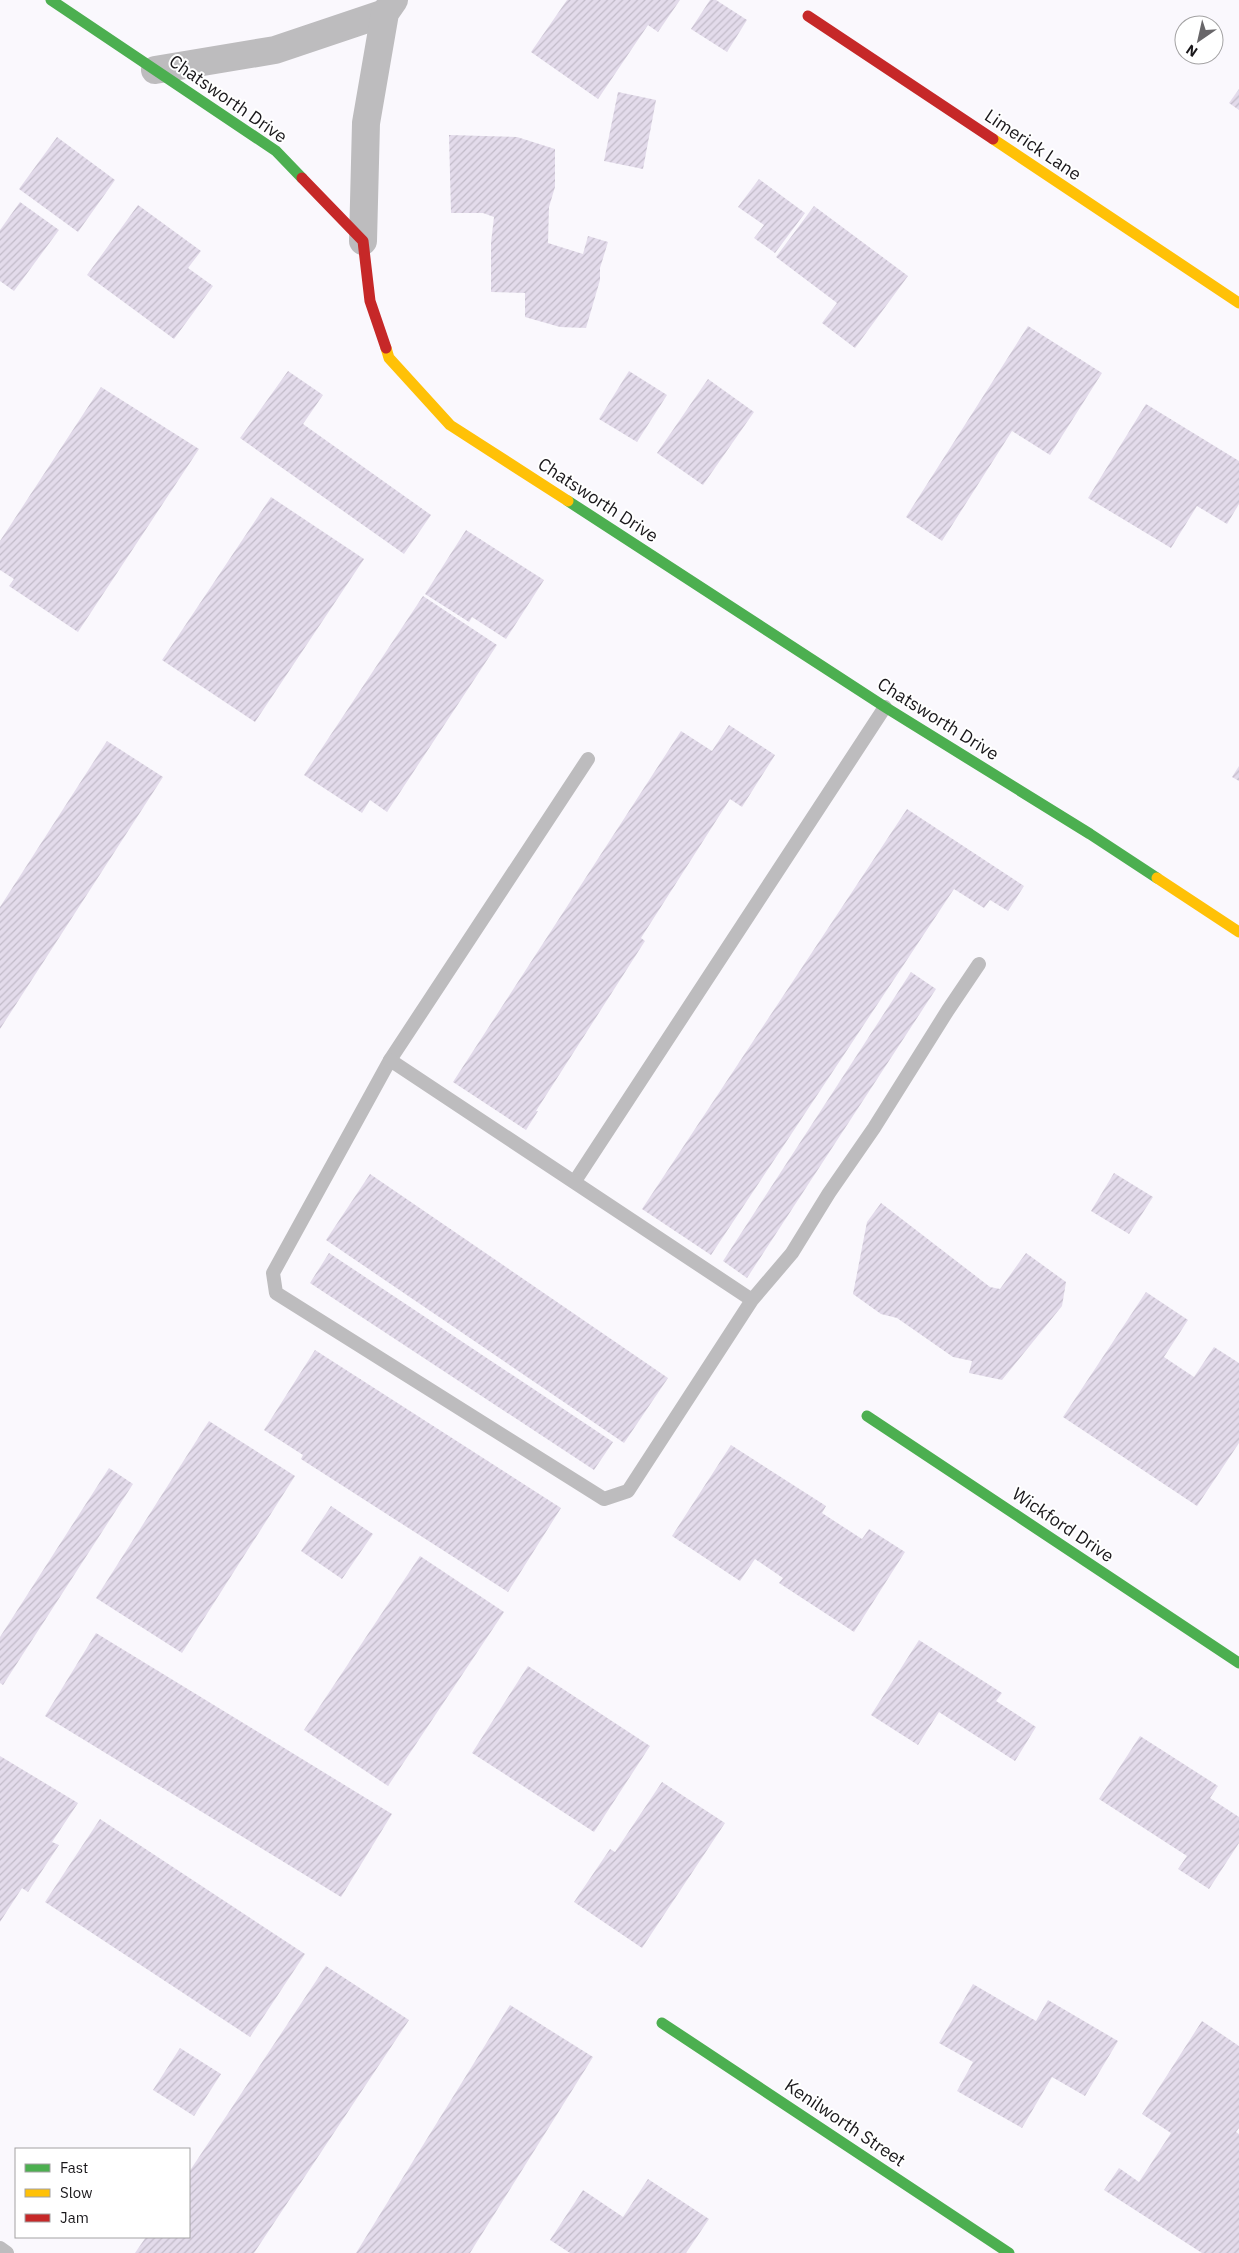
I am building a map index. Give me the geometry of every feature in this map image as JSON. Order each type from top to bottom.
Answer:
[{"type":"street","name":"Chatsworth Drive","points":[[51,0],[80,22],[276,151],[363,241],[370,301],[389,358],[450,426],[885,707],[1090,834],[1239,932]]},
{"type":"street","points":[[154,70],[275,50],[390,7]]},
{"type":"street","points":[[363,241],[366,123],[390,7]]},
{"type":"street","name":"Limerick Lane","points":[[808,16],[1239,304]]},
{"type":"street","name":"Wickford Drive","points":[[867,1416],[1239,1663]]},
{"type":"street","name":"Kenilworth Street","points":[[662,2023],[1009,2253]]},
{"type":"lane","points":[[575,1181],[885,707]]},
{"type":"lane","points":[[588,759],[390,1060],[273,1273],[276,1293],[604,1499],[628,1491],[752,1300],[792,1253],[948,1010],[980,964]]},
{"type":"lane","points":[[390,1060],[752,1300]]},
{"type":"lane","points":[[0,2248],[7,2253]]},
{"type":"building","points":[[567,0],[680,0],[658,32],[648,25],[598,99],[531,52]]},
{"type":"building","points":[[710,0],[716,0],[747,20],[727,52],[691,29]]},
{"type":"building","points":[[1239,89],[1239,110],[1229,103]]},
{"type":"building","points":[[618,92],[656,100],[643,169],[604,161]]},
{"type":"building","points":[[449,135],[517,137],[555,149],[555,187],[549,207],[548,243],[583,254],[588,236],[608,242],[600,268],[600,280],[586,328],[560,327],[525,317],[525,293],[491,292],[491,243],[494,217],[483,213],[451,213]]},
{"type":"building","points":[[57,137],[115,180],[78,232],[19,189]]},
{"type":"building","points":[[759,179],[805,213],[775,253],[754,238],[764,225],[738,207]]},
{"type":"building","points":[[20,202],[59,230],[14,291],[0,281],[0,230]]},
{"type":"building","points":[[138,205],[201,251],[188,268],[213,286],[174,339],[87,275]]},
{"type":"building","points":[[814,206],[908,276],[855,348],[822,323],[837,303],[776,257]]},
{"type":"building","points":[[1028,326],[1102,373],[1050,455],[1012,431],[942,541],[906,517]]},
{"type":"building","points":[[288,371],[323,395],[303,424],[431,515],[404,554],[240,438]]},
{"type":"building","points":[[629,371],[667,395],[637,442],[599,419]]},
{"type":"building","points":[[708,379],[754,412],[703,485],[657,453]]},
{"type":"building","points":[[101,387],[199,449],[78,632],[9,586],[14,579],[0,570],[0,541]]},
{"type":"building","points":[[1146,404],[1239,461],[1239,504],[1227,524],[1197,506],[1171,548],[1088,498]]},
{"type":"building","points":[[271,497],[364,559],[255,722],[162,660]]},
{"type":"building","points":[[466,530],[544,580],[506,639],[472,617],[469,622],[425,594]]},
{"type":"building","points":[[423,596],[497,645],[387,812],[370,800],[362,813],[304,775]]},
{"type":"building","points":[[729,725],[775,755],[742,807],[730,799],[641,938],[645,941],[536,1111],[538,1111],[526,1130],[453,1082],[681,731],[712,751]]},
{"type":"building","points":[[107,741],[163,777],[0,1029],[0,907]]},
{"type":"building","points":[[1239,766],[1239,781],[1232,777]]},
{"type":"building","points":[[907,809],[1024,886],[1008,911],[990,900],[984,908],[954,889],[711,1255],[642,1209]]},
{"type":"building","points":[[911,972],[936,989],[747,1278],[723,1261]]},
{"type":"building","points":[[1114,1173],[1153,1197],[1129,1234],[1091,1211]]},
{"type":"building","points":[[370,1174],[668,1378],[624,1443],[326,1240]]},
{"type":"building","points":[[881,1203],[990,1287],[1000,1289],[1026,1253],[1066,1282],[1062,1306],[1002,1380],[969,1373],[972,1361],[953,1357],[897,1318],[881,1314],[853,1294],[867,1222]]},
{"type":"building","points":[[329,1253],[613,1442],[594,1470],[310,1283]]},
{"type":"building","points":[[1146,1292],[1188,1320],[1164,1357],[1194,1377],[1214,1347],[1239,1363],[1239,1443],[1197,1506],[1063,1417]]},
{"type":"building","points":[[315,1350],[561,1508],[508,1592],[301,1459],[303,1455],[264,1430]]},
{"type":"building","points":[[209,1421],[295,1476],[182,1653],[96,1598]]},
{"type":"building","points":[[731,1445],[826,1506],[822,1513],[862,1539],[869,1529],[905,1552],[854,1632],[779,1583],[783,1578],[755,1559],[740,1581],[672,1536]]},
{"type":"building","points":[[109,1468],[133,1484],[3,1685],[0,1683],[0,1637]]},
{"type":"building","points":[[331,1506],[373,1534],[342,1579],[301,1551]]},
{"type":"building","points":[[420,1556],[504,1612],[388,1786],[304,1730]]},
{"type":"building","points":[[96,1633],[392,1814],[341,1897],[45,1716]]},
{"type":"building","points":[[919,1640],[1002,1693],[996,1701],[1036,1727],[1015,1761],[939,1712],[918,1745],[871,1715]]},
{"type":"building","points":[[528,1666],[650,1746],[594,1832],[472,1753]]},
{"type":"building","points":[[1140,1736],[1218,1786],[1210,1798],[1239,1817],[1239,1843],[1209,1889],[1178,1869],[1187,1856],[1099,1799]]},
{"type":"building","points":[[0,1756],[78,1803],[52,1842],[59,1845],[28,1892],[22,1888],[0,1922]]},
{"type":"building","points":[[662,1782],[725,1823],[642,1948],[574,1902],[610,1849],[615,1852]]},
{"type":"building","points":[[100,1819],[305,1954],[250,2037],[45,1902]]},
{"type":"building","points":[[326,1966],[409,2020],[254,2253],[135,2253],[145,2238],[190,2238],[190,2170]]},
{"type":"building","points":[[973,1984],[1036,2021],[1048,2000],[1118,2041],[1085,2096],[1052,2077],[1022,2128],[957,2091],[973,2062],[939,2043]]},
{"type":"building","points":[[510,2005],[593,2057],[470,2253],[356,2253]]},
{"type":"building","points":[[1202,2021],[1239,2046],[1239,2128],[1236,2132],[1239,2134],[1239,2253],[1202,2253],[1104,2190],[1119,2168],[1139,2182],[1171,2133],[1142,2114]]},
{"type":"building","points":[[180,2048],[221,2074],[194,2116],[153,2090]]},
{"type":"building","points":[[648,2179],[709,2219],[686,2253],[570,2253],[550,2240],[583,2190],[623,2217]]},
{"type":"traffic: fast","points":[[51,0],[276,151],[302,178]]},
{"type":"traffic: fast","points":[[568,501],[885,707],[1090,834],[1157,878]]},
{"type":"traffic: fast","points":[[867,1416],[1239,1663]]},
{"type":"traffic: fast","points":[[662,2023],[1009,2253]]},
{"type":"traffic: slow","points":[[993,139],[1239,303]]},
{"type":"traffic: slow","points":[[386,348],[389,358],[450,425],[568,501]]},
{"type":"traffic: slow","points":[[1157,878],[1239,932]]},
{"type":"traffic: jam","points":[[808,16],[993,139]]},
{"type":"traffic: jam","points":[[302,178],[363,241],[370,301],[386,348]]}]
